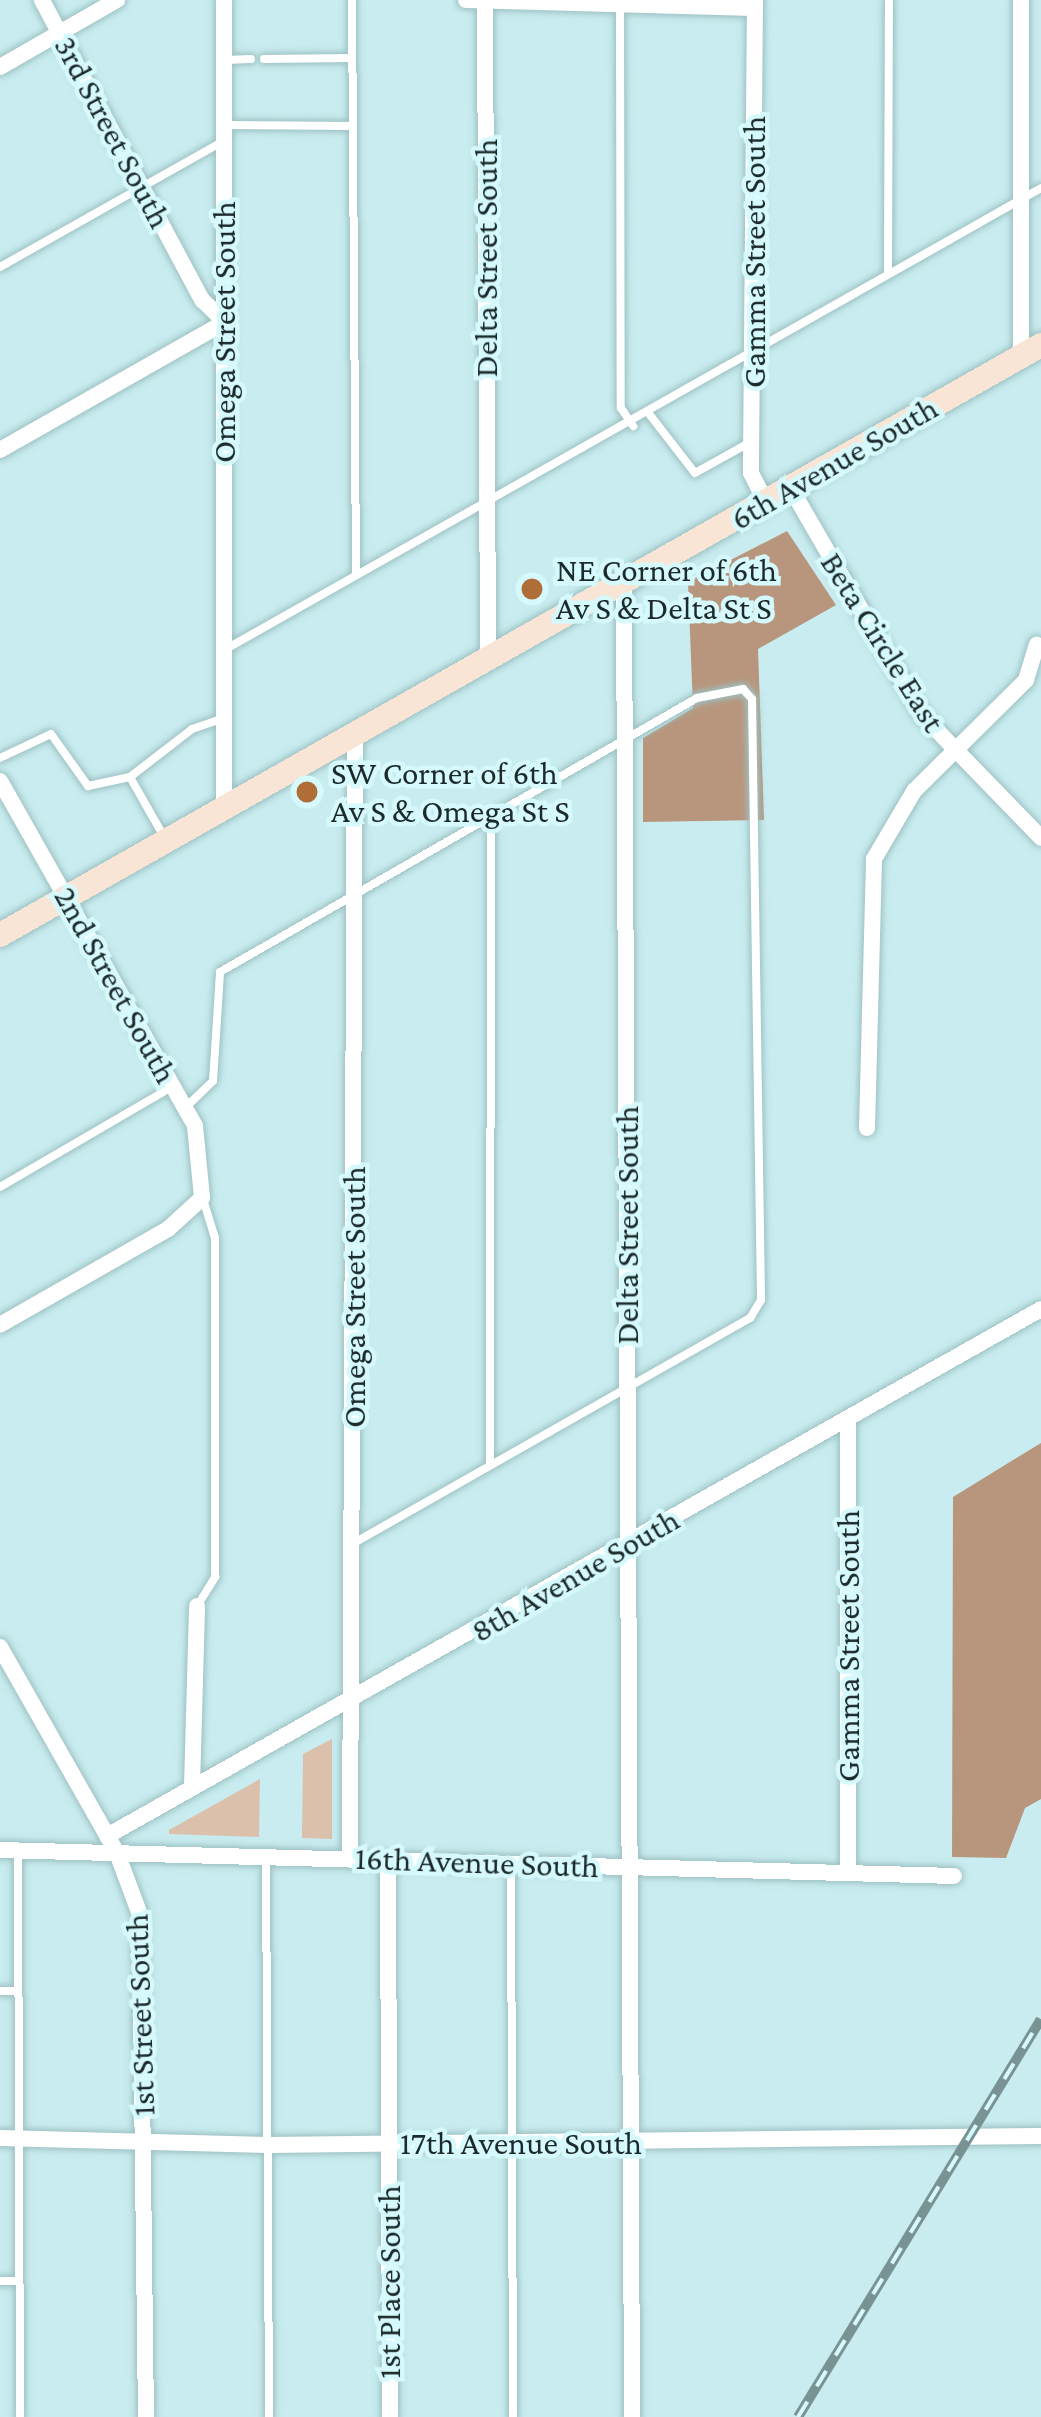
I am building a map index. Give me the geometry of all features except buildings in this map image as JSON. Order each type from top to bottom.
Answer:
[{"type":"main road","name":"6th Avenue South","points":[[0,935],[1031,351]]},
{"type":"street","name":"3rd Street South","points":[[42,0],[202,300],[224,322]]},
{"type":"street","points":[[0,67],[117,0]]},
{"type":"street","name":"Omega Street South","points":[[224,0],[224,808]]},
{"type":"street","points":[[466,0],[755,4]]},
{"type":"street","name":"Delta Street South","points":[[485,0],[488,659]]},
{"type":"street","points":[[1022,0],[1021,199],[1031,351]]},
{"type":"street","name":"Gamma Street South","points":[[755,4],[752,473],[765,501]]},
{"type":"street","points":[[0,450],[224,322]]},
{"type":"street","name":"Beta Circle East","points":[[790,487],[906,692],[953,750],[1041,838]]},
{"type":"street","name":"Delta Street South","points":[[624,583],[627,1867]]},
{"type":"street","points":[[867,1128],[874,859],[914,791],[1026,680],[1037,644]]},
{"type":"street","name":"Omega Street South","points":[[350,1859],[355,735]]},
{"type":"street","name":"2nd Street South","points":[[0,781],[200,1138],[202,1198]]},
{"type":"street","points":[[0,1325],[168,1228],[202,1198]]},
{"type":"street","name":"8th Avenue South","points":[[112,1844],[192,1787],[354,1700],[1041,1309]]},
{"type":"street","name":"Gamma Street South","points":[[848,1418],[848,1873]]},
{"type":"street","points":[[192,1787],[197,1606]]},
{"type":"street","name":"1st Street South","points":[[0,1647],[112,1844],[143,1939],[146,2417]]},
{"type":"street","name":"16th Avenue South","points":[[9,1850],[112,1844],[266,1856],[954,1876]]},
{"type":"street","name":"1st Place South","points":[[388,1860],[390,2417]]},
{"type":"street","points":[[627,1867],[632,2417]]},
{"type":"street","name":"17th Avenue South","points":[[10,2138],[268,2145],[1041,2136]]},
{"type":"lane","points":[[352,0],[356,574]]},
{"type":"lane","points":[[888,271],[889,0]]},
{"type":"lane","points":[[620,2],[621,408],[633,426]]},
{"type":"lane","points":[[264,59],[352,58]]},
{"type":"lane","points":[[224,60],[251,59]]},
{"type":"lane","points":[[0,267],[143,187],[224,133],[352,125]]},
{"type":"lane","points":[[224,650],[277,626],[356,574],[633,426],[888,271],[1041,188]]},
{"type":"lane","points":[[650,415],[695,473],[752,441]]},
{"type":"lane","points":[[185,1108],[212,1082],[220,972],[698,698],[743,689],[752,699],[761,1300],[750,1318],[628,1383],[354,1543]]},
{"type":"lane","points":[[0,758],[51,734],[88,786],[130,777],[192,729],[224,718]]},
{"type":"lane","points":[[130,777],[167,841]]},
{"type":"lane","points":[[490,818],[490,1466]]},
{"type":"lane","points":[[0,1187],[173,1087]]},
{"type":"lane","points":[[197,1606],[215,1577],[215,1238],[202,1198]]},
{"type":"lane","points":[[9,1850],[17,1991],[10,2138],[20,2417]]},
{"type":"lane","points":[[266,1856],[269,2417]]},
{"type":"lane","points":[[511,1862],[513,2417]]},
{"type":"lane","points":[[0,1991],[17,1991]]},
{"type":"lane","points":[[0,2281],[17,2281]]},
{"type":"shaded area","points":[[787,531],[836,605],[758,649],[764,820],[643,822],[643,738],[693,708],[688,582]]},
{"type":"shaded area","points":[[1041,1443],[1041,1799],[1025,1808],[1006,1858],[952,1857],[953,1497]]},
{"type":"shaded area","points":[[332,1739],[332,1839],[302,1838],[303,1754]]},
{"type":"shaded area","points":[[260,1779],[259,1837],[169,1834],[169,1830]]},
{"type":"railway","points":[[798,2417],[1041,2019]]},
{"type":"place","name":"NE Corner of 6th Av S & Delta St S","points":[[532,589]]},
{"type":"place","name":"SW Corner of 6th Av S & Omega St S","points":[[307,792]]}]
